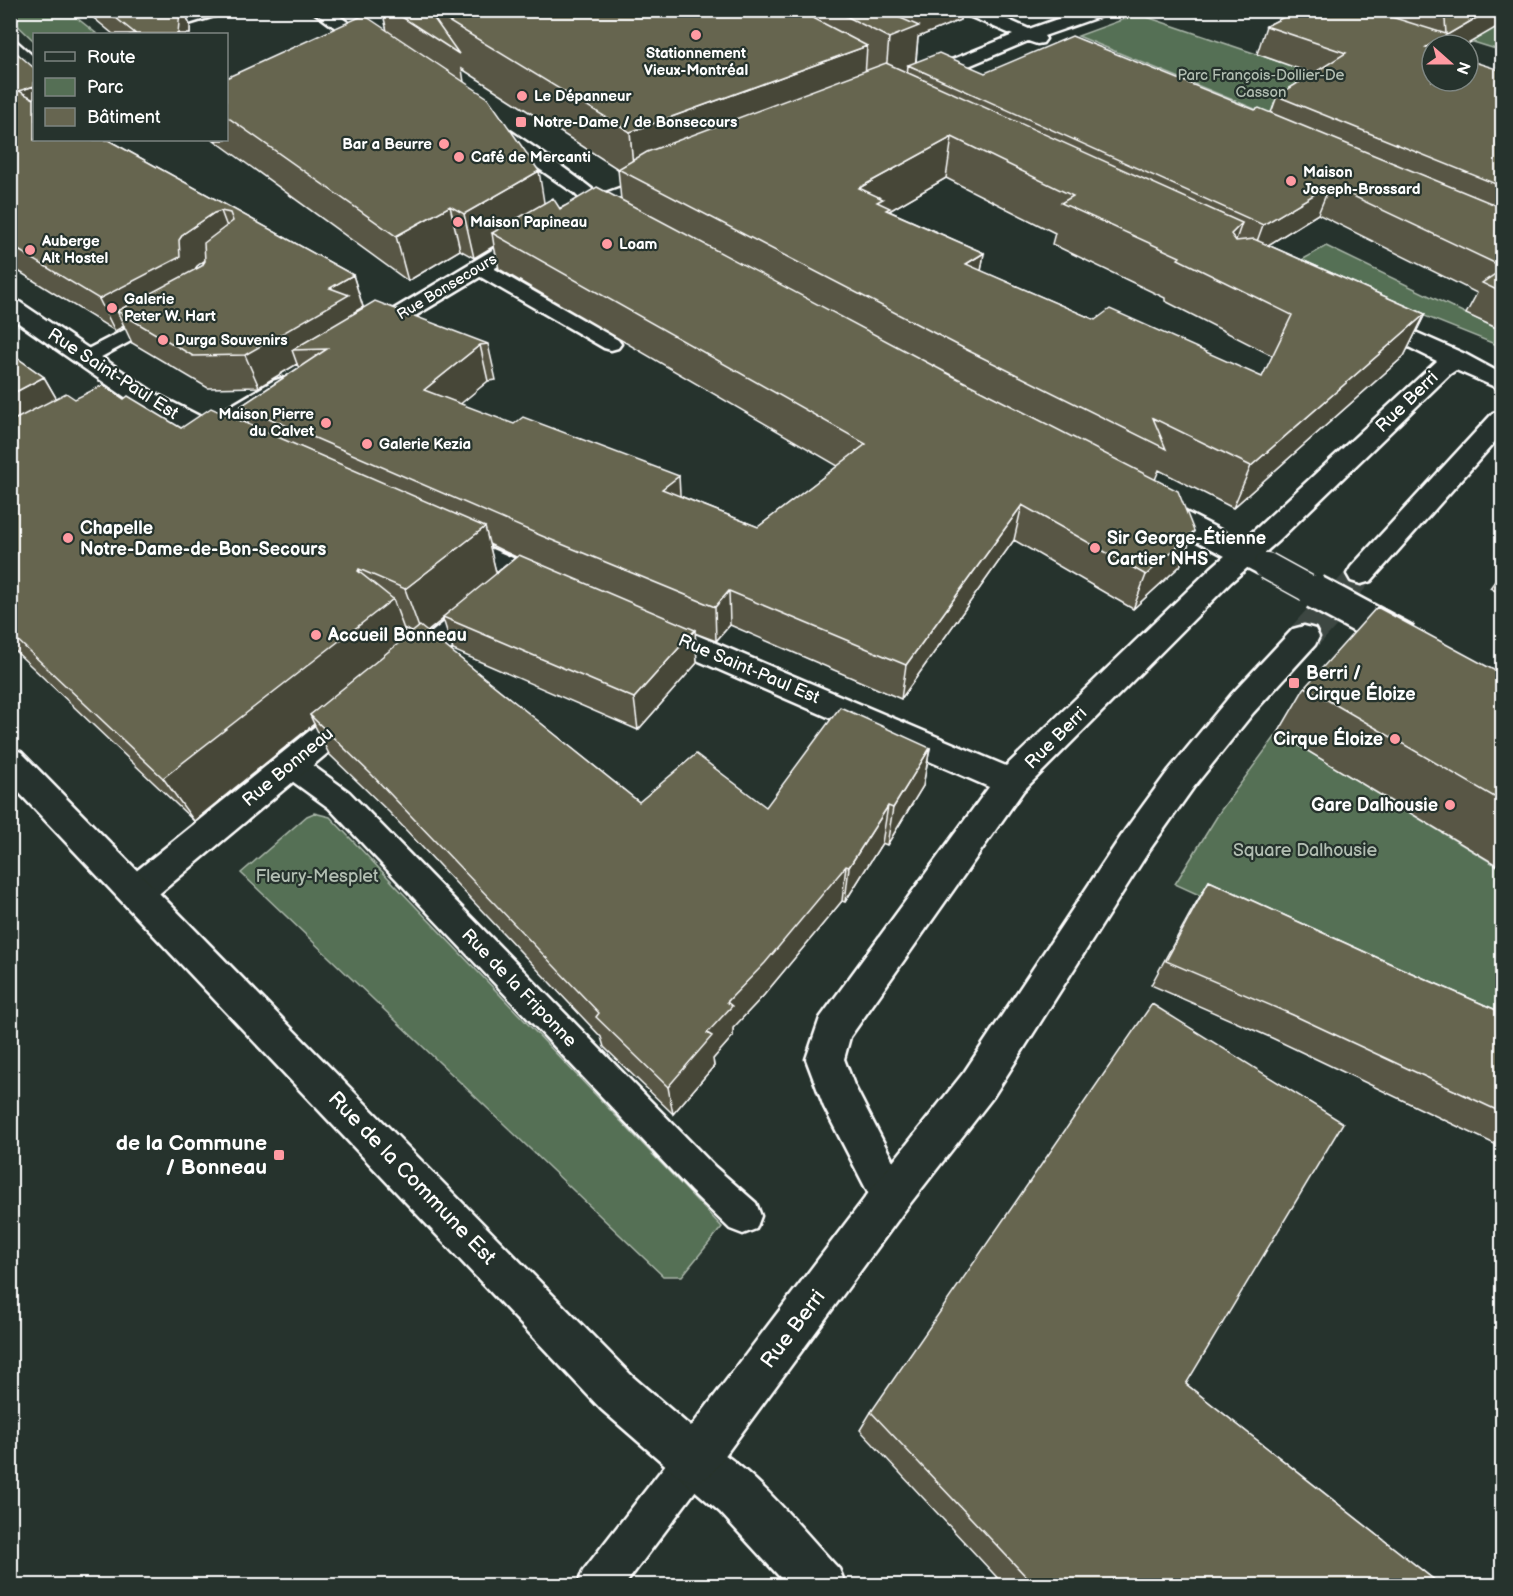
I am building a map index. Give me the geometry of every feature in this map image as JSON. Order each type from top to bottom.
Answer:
[{"type":"street","points":[[143,33],[215,10]]},
{"type":"street","points":[[319,10],[396,63]]},
{"type":"street","points":[[970,10],[1059,48]]},
{"type":"street","points":[[906,84],[1028,35],[1101,10]]},
{"type":"street","points":[[10,45],[29,69]]},
{"type":"street","points":[[472,114],[581,189],[611,216],[642,233]]},
{"type":"street","name":"Rue Bonsecours","points":[[351,345],[567,215],[685,170]]},
{"type":"street","name":"Rue Saint-Paul Est","points":[[10,306],[85,358],[137,406],[206,432],[253,454]]},
{"type":"street","points":[[1352,311],[1503,383]]},
{"type":"street","name":"Rue Berri","points":[[891,1196],[838,1094],[825,1059],[833,1030],[1011,782],[1256,560],[1441,369],[1456,359]]},
{"type":"street","points":[[206,432],[302,375]]},
{"type":"street","points":[[1361,574],[1503,419]]},
{"type":"street","points":[[1139,499],[1434,656]]},
{"type":"street","points":[[428,531],[571,594]]},
{"type":"street","name":"Rue Bonneau","points":[[136,892],[523,573]]},
{"type":"street","name":"Rue Saint-Paul Est","points":[[637,622],[1011,782]]},
{"type":"street","name":"Rue Berri","points":[[694,1460],[891,1196],[979,1084],[1138,839],[1181,779],[1242,704],[1304,637]]},
{"type":"street","name":"Rue de la Commune Est","points":[[10,761],[617,1393],[737,1495],[822,1586]]},
{"type":"lane","points":[[479,268],[611,345]]},
{"type":"lane","points":[[85,358],[175,310]]},
{"type":"lane","name":"Rue de la Friponne","points":[[291,765],[339,800],[703,1179],[743,1216]]},
{"type":"lane","points":[[598,1586],[694,1460]]},
{"type":"green space","points":[[11,10],[68,11],[96,33],[33,33],[33,40],[11,19]]},
{"type":"green space","points":[[1374,11],[1502,11],[1502,51],[1480,44],[1480,33],[1444,33]]},
{"type":"green space","name":"Parc François-Dollier-De Casson","points":[[1138,14],[1280,62],[1384,65],[1304,91],[1267,114],[1078,36]]},
{"type":"green space","points":[[1326,246],[1502,331],[1502,343],[1497,345],[1295,264]]},
{"type":"green space","name":"Square Dalhousie","points":[[1278,733],[1502,869],[1502,1033],[1175,884],[1221,810]]},
{"type":"green space","name":"Fleury-Mesplet","points":[[314,813],[330,817],[722,1227],[682,1276],[663,1276],[241,873],[307,816]]},
{"type":"building","points":[[106,10],[180,10],[178,33],[135,33]]},
{"type":"building","points":[[391,10],[428,10],[459,54]]},
{"type":"building","points":[[430,10],[798,10],[867,46],[630,132]]},
{"type":"building","points":[[834,10],[882,10],[919,26],[889,38]]},
{"type":"building","points":[[1298,10],[1369,10],[1443,33],[1420,33],[1420,93],[1480,93],[1480,64],[1503,71],[1503,187],[1277,96],[1346,53],[1266,26]]},
{"type":"building","points":[[1418,10],[1490,10],[1450,33],[1446,33],[1445,19]]},
{"type":"building","points":[[364,15],[488,98],[539,171],[464,214],[450,206],[396,236],[228,117],[228,77]]},
{"type":"building","points":[[1072,36],[1255,110],[1259,108],[1503,208],[1503,267],[1330,185],[1263,225],[908,65],[939,53],[985,73]]},
{"type":"building","points":[[10,47],[33,67],[33,86],[19,91],[33,98],[33,141],[110,141],[353,275],[330,288],[349,295],[245,355],[193,356],[117,311],[202,266],[205,261],[204,243],[233,221],[230,213],[221,211],[214,213],[183,234],[179,240],[180,257],[99,299],[10,245]]},
{"type":"building","points":[[886,63],[1242,223],[1231,234],[1236,241],[1254,239],[1425,314],[1251,466],[1153,418],[1166,449],[967,350],[618,169],[647,152]],"holes":[[[952,137],[1073,196],[1061,203],[1180,257],[1178,259],[1292,315],[1262,377],[1110,309],[1095,320],[966,264],[984,253],[886,210],[890,208],[877,202],[883,199],[859,188]]]},
{"type":"building","points":[[597,187],[945,372],[1178,491],[1194,531],[1146,575],[1022,505],[906,665],[729,591],[715,607],[542,536],[241,406],[327,349],[292,350],[375,301],[488,344],[480,345],[424,390],[514,424],[523,417],[679,476],[662,489],[758,527],[866,444],[492,233],[553,198],[560,209]]},
{"type":"building","points":[[1503,269],[1503,293],[1482,283]]},
{"type":"building","points":[[10,353],[44,377],[10,395]]},
{"type":"building","points":[[103,385],[124,399],[128,396],[181,428],[211,408],[485,527],[405,589],[359,569],[358,571],[393,599],[163,778],[10,633],[10,422],[66,393],[75,399]]},
{"type":"building","points":[[519,555],[695,630],[634,698],[443,617]]},
{"type":"building","points":[[1377,607],[1503,675],[1503,802],[1305,687]]},
{"type":"building","points":[[420,626],[639,802],[696,754],[766,807],[840,707],[930,748],[893,808],[888,806],[849,867],[846,866],[765,963],[727,1002],[732,1006],[707,1033],[712,1036],[668,1087],[596,1017],[599,1013],[372,775],[310,715]]},
{"type":"building","points":[[1209,881],[1503,1013],[1503,1113],[1293,1015],[1166,961]]},
{"type":"building","points":[[1152,1004],[1343,1123],[1186,1384],[1442,1586],[1035,1586],[871,1412]]},
{"type":"tunnel","points":[[1343,594],[1361,574]]},
{"type":"tunnel","points":[[1304,637],[1345,592]]},
{"type":"place","name":"Stationnement Vieux-Montréal","points":[[696,35]]},
{"type":"place","name":"Le Dépanneur","points":[[522,96]]},
{"type":"place","name":"Notre-Dame / de Bonsecours","points":[[521,122]]},
{"type":"place","name":"Bar a Beurre","points":[[444,144]]},
{"type":"place","name":"Café de Mercanti","points":[[459,157]]},
{"type":"place","name":"Maison Joseph-Brossard","points":[[1291,181]]},
{"type":"place","name":"Maison Papineau","points":[[458,222]]},
{"type":"place","name":"Loam","points":[[607,244]]},
{"type":"place","name":"Auberge Alt Hostel","points":[[30,250]]},
{"type":"place","name":"Galerie Peter W. Hart","points":[[112,308]]},
{"type":"place","name":"Durga Souvenirs","points":[[163,340]]},
{"type":"place","name":"Maison Pierre du Calvet","points":[[326,423]]},
{"type":"place","name":"Galerie Kezia","points":[[367,444]]},
{"type":"place","name":"Chapelle Notre-Dame-de-Bon-Secours","points":[[68,538]]},
{"type":"place","name":"Sir George-Étienne Cartier NHS","points":[[1095,548]]},
{"type":"place","name":"Accueil Bonneau","points":[[316,635]]},
{"type":"place","name":"Berri / Cirque Éloize","points":[[1294,683]]},
{"type":"place","name":"Cirque Éloize","points":[[1395,739]]},
{"type":"place","name":"Gare Dalhousie","points":[[1450,805]]},
{"type":"place","name":"de la Commune / Bonneau","points":[[279,1155]]}]
